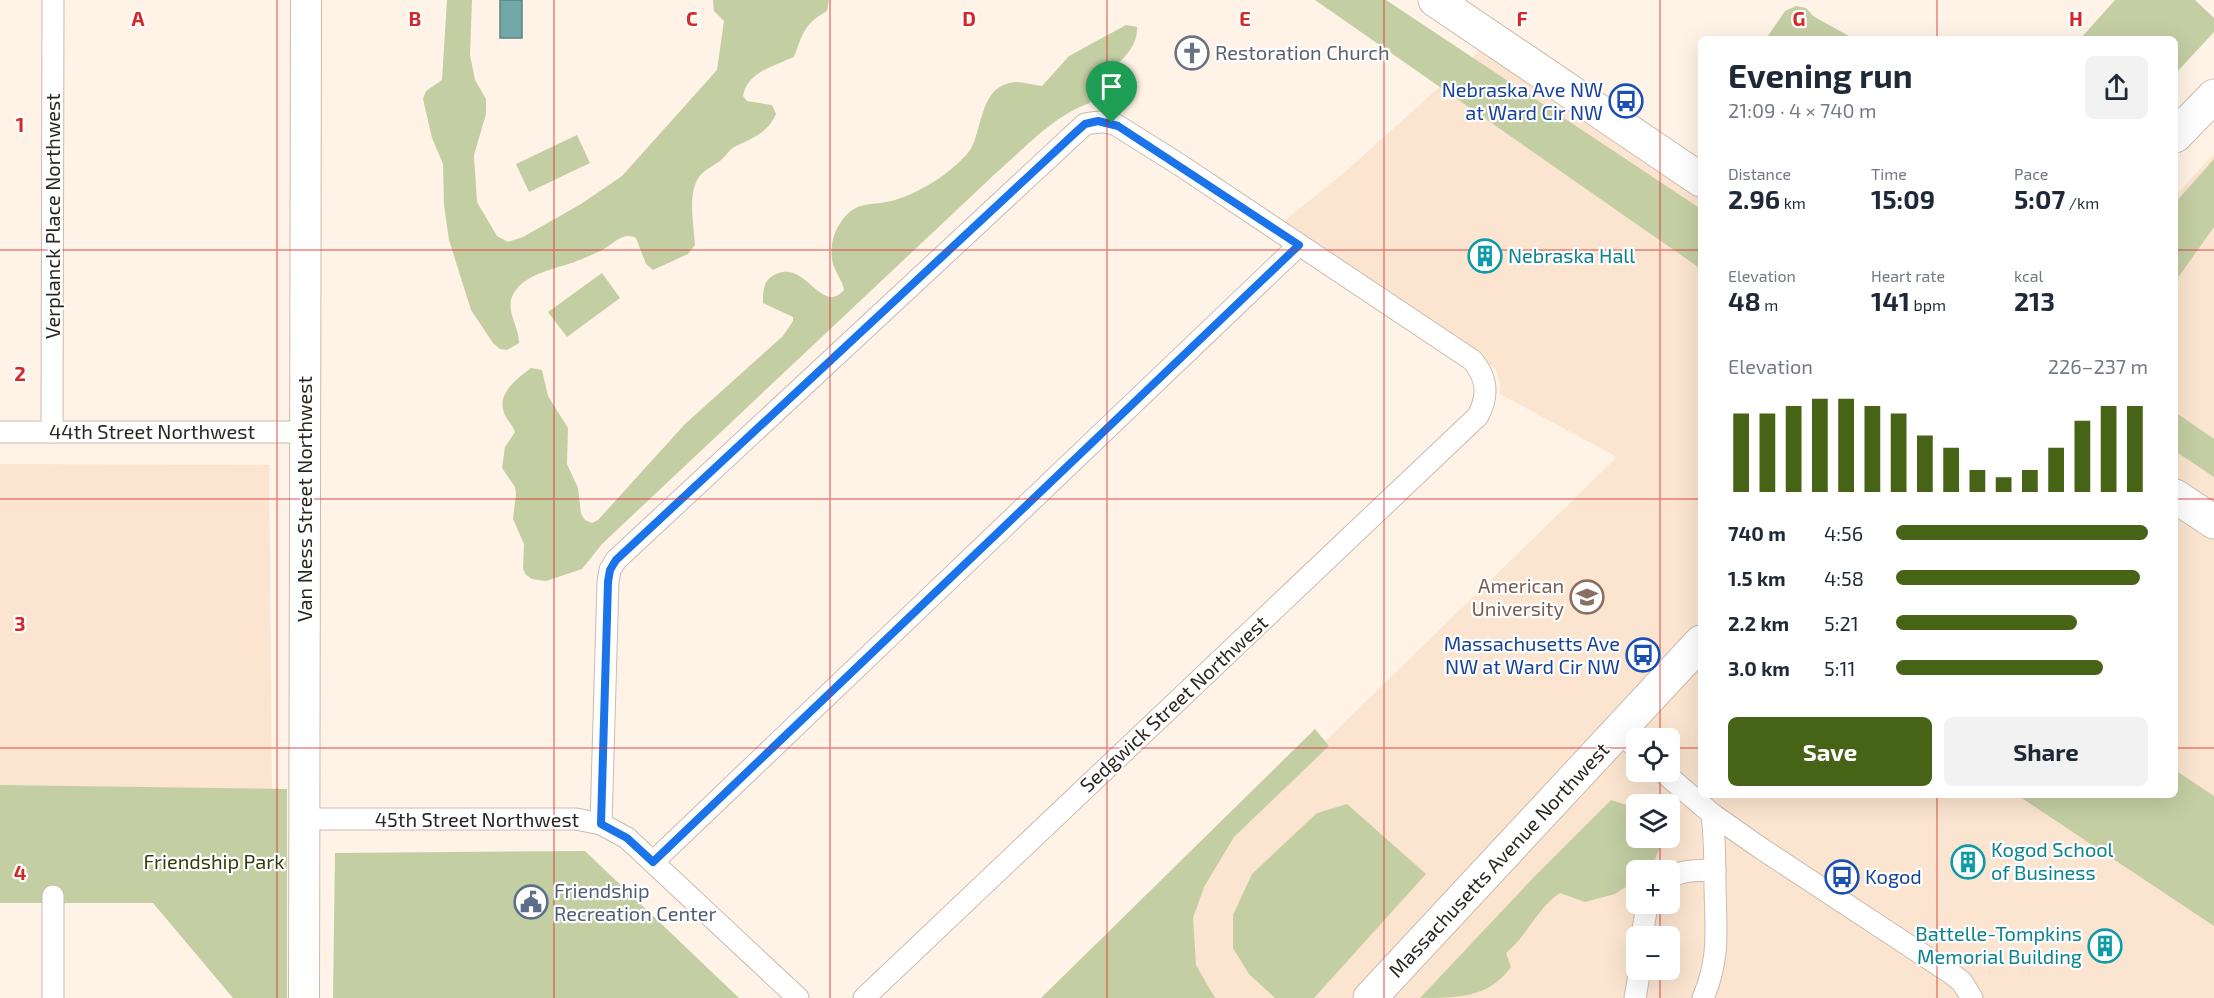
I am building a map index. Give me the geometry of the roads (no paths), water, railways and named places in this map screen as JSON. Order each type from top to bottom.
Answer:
[{"type":"main road","points":[[1435,0],[1698,178]]},
{"type":"main road","points":[[2178,133],[2214,96]]},
{"type":"main road","points":[[2178,498],[2214,522]]},
{"type":"main road","name":"Massachusetts Avenue Northwest","points":[[1636,728],[1698,646]]},
{"type":"main road","name":"Massachusetts Avenue Northwest","points":[[1370,998],[1626,741]]},
{"type":"street","name":"Verplanck Place Northwest","points":[[52,432],[53,0]]},
{"type":"street","name":"Van Ness Street Northwest","points":[[304,998],[306,0]]},
{"type":"street","points":[[601,824],[608,582],[610,570],[616,560],[1085,124],[1098,121],[1118,126],[1299,245],[653,862]]},
{"type":"street","name":"Sedgwick Street Northwest","points":[[864,998],[1478,416],[1486,394],[1486,385],[1480,368],[1472,360],[1299,245]]},
{"type":"street","name":"44th Street Northwest","points":[[0,432],[304,432]]},
{"type":"street","points":[[1675,782],[1712,814],[1781,862],[1952,974],[1962,982],[1972,998]]},
{"type":"street","points":[[1703,998],[1711,978],[1716,954],[1712,814]]},
{"type":"street","name":"45th Street Northwest","points":[[305,819],[576,819],[601,824],[627,838],[798,998]]},
{"type":"street","points":[[1680,873],[1715,870]]},
{"type":"street","points":[[53,896],[53,998]]},
{"type":"street","points":[[1635,998],[1638,980]]},
{"type":"water","points":[[500,0],[522,0],[522,38],[500,38]]},
{"type":"place","name":"Restoration Church","points":[[1192,53]]},
{"type":"place","name":"Nebraska Ave NW at Ward Cir NW","points":[[1626,101]]},
{"type":"place","name":"Nebraska Hall","points":[[1485,256]]},
{"type":"place","name":"American University","points":[[1587,597]]},
{"type":"place","name":"Massachusetts Ave NW at Ward Cir NW","points":[[1643,655]]},
{"type":"place","name":"Kogod School of Business","points":[[1968,862]]},
{"type":"place","name":"Kogod","points":[[1842,877]]},
{"type":"place","name":"Friendship Recreation Center","points":[[531,902]]},
{"type":"place","name":"Battelle-Tompkins Memorial Building","points":[[2105,946]]},
{"type":"park label","name":"Friendship Park","points":[[214,862]]}]
